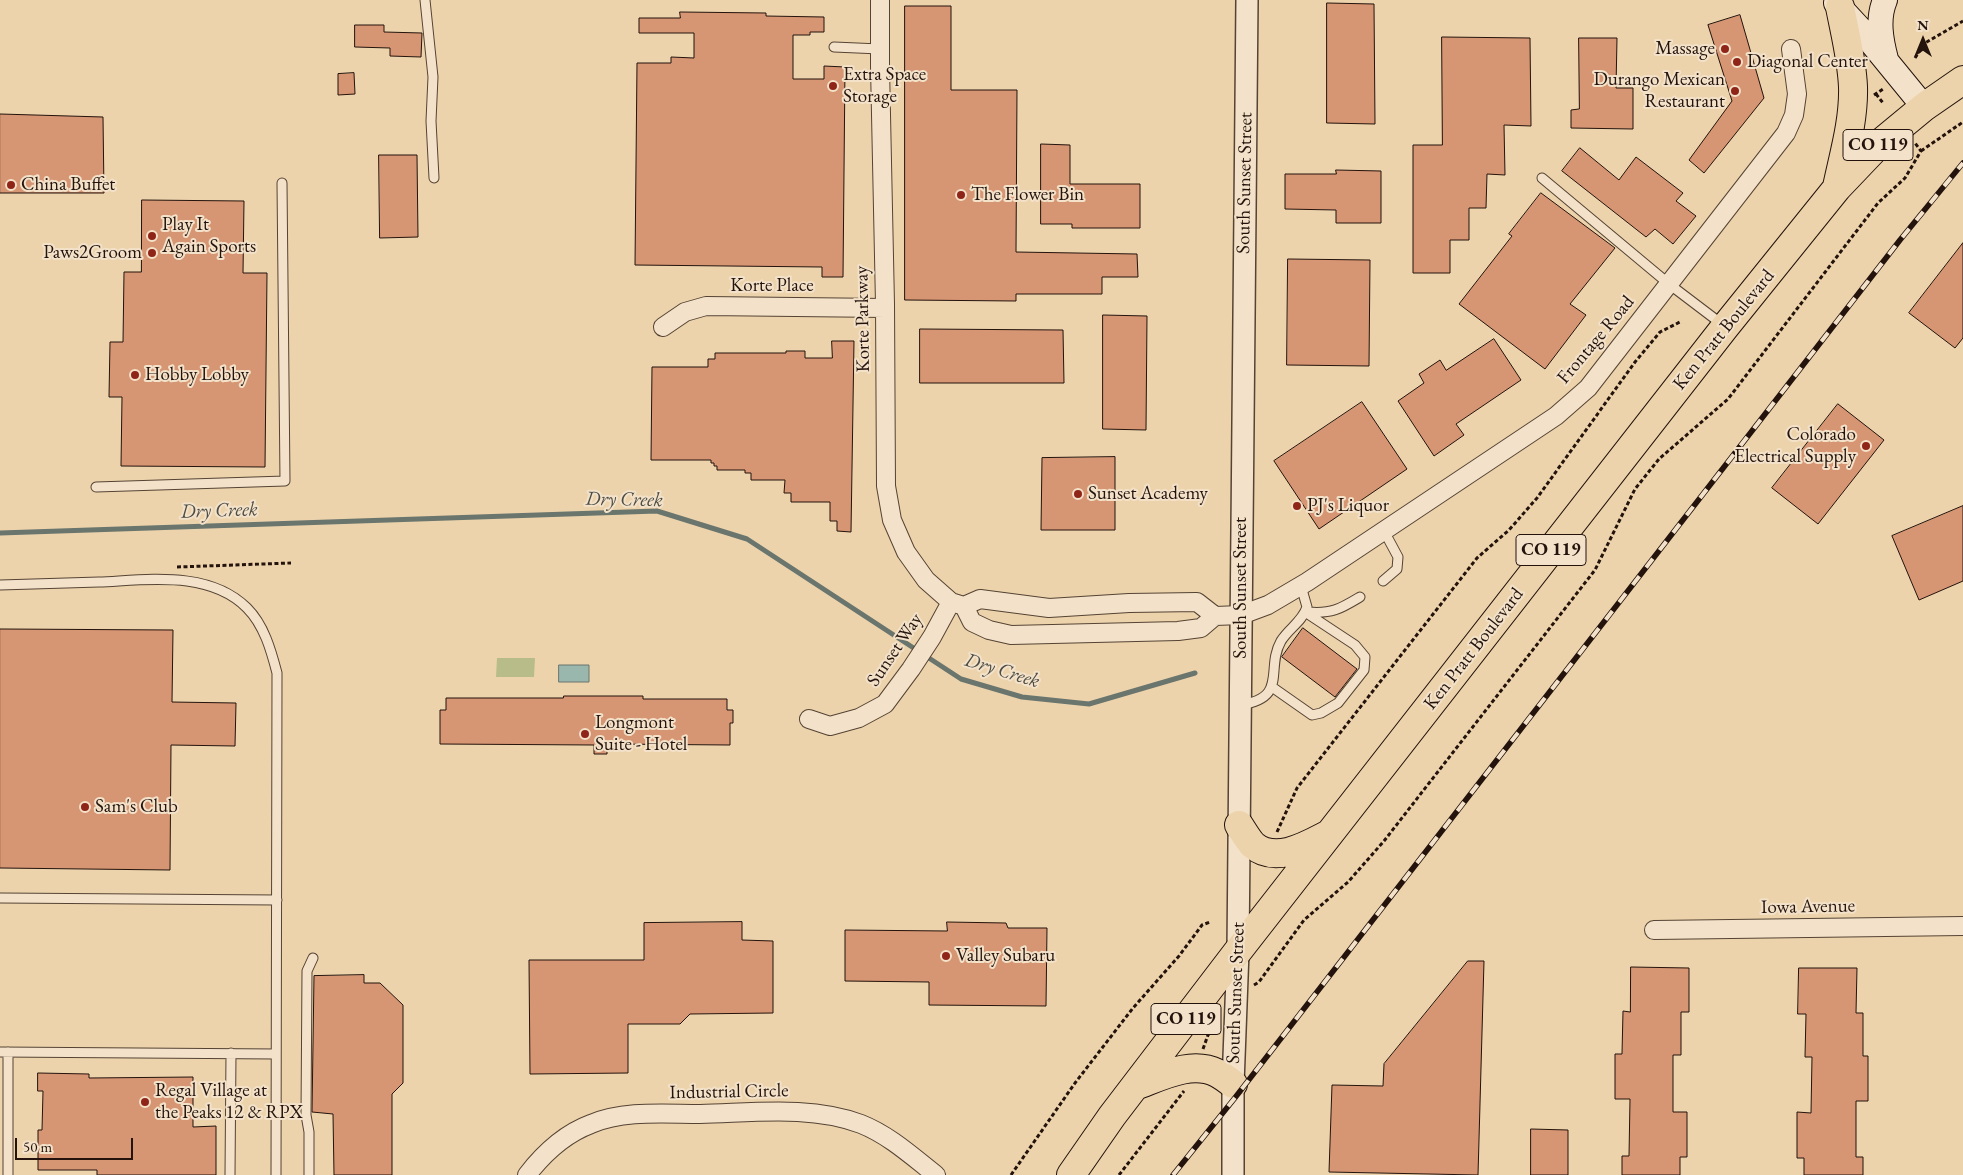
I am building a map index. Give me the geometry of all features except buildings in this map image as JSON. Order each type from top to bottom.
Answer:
[{"type":"highway","points":[[1836,3],[1852,67],[1853,88],[1849,129],[1837,188]]},
{"type":"highway","name":"Ken Pratt Boulevard","points":[[1071,1175],[1135,1086],[1238,952],[1725,327],[1837,188],[1878,145],[1924,107],[1963,80]]},
{"type":"highway","points":[[1239,825],[1253,844],[1266,852],[1285,853],[1303,847],[1333,832]]},
{"type":"highway","points":[[1135,1086],[1176,1071],[1196,1067],[1216,1072],[1233,1084]]},
{"type":"main road","points":[[1886,0],[1880,24],[1887,63]]},
{"type":"main road","points":[[1836,3],[1861,30],[1924,107]]},
{"type":"street","name":"Korte Parkway","points":[[880,0],[886,486],[892,520],[906,552],[926,580],[957,604],[972,622],[989,630],[1011,635],[1178,631],[1201,628],[1215,616],[1241,614]]},
{"type":"street","name":"South Sunset Street","points":[[1234,1122],[1233,1175],[1233,1084],[1238,952],[1247,0]]},
{"type":"street","name":"Frontage Road","points":[[1241,614],[1268,605],[1301,586],[1556,416],[1581,396],[1786,133],[1794,115],[1797,94],[1791,49]]},
{"type":"street","name":"Korte Place","points":[[663,327],[685,312],[706,306],[885,308]]},
{"type":"street","points":[[957,604],[980,599],[1049,608],[1129,603],[1197,602],[1215,616]]},
{"type":"street","name":"Sunset Way","points":[[809,718],[830,726],[859,718],[884,704],[957,604]]},
{"type":"street","name":"Iowa Avenue","points":[[1654,930],[1963,926]]},
{"type":"street","name":"Industrial Circle","points":[[526,1175],[542,1155],[569,1134],[592,1123],[625,1115],[799,1112],[836,1116],[862,1124],[887,1137],[936,1175]]},
{"type":"lane","points":[[425,0],[433,77],[431,121],[434,178]]},
{"type":"lane","points":[[834,47],[880,49]]},
{"type":"lane","points":[[1542,178],[1669,284],[1725,327]]},
{"type":"lane","points":[[96,487],[285,481],[282,183]]},
{"type":"lane","points":[[1383,581],[1397,568],[1398,557],[1384,531]]},
{"type":"lane","points":[[0,586],[168,580],[198,583],[216,588],[232,596],[247,608],[259,623],[270,648],[277,672],[276,1175]]},
{"type":"lane","points":[[1240,705],[1253,703],[1265,696],[1272,687],[1277,650],[1286,634],[1298,623],[1305,612],[1307,603],[1301,586]]},
{"type":"lane","points":[[1305,612],[1326,613],[1336,611],[1360,597]]},
{"type":"lane","points":[[1272,687],[1312,715],[1321,713],[1338,703],[1364,670],[1365,657],[1355,645],[1305,612]]},
{"type":"lane","points":[[0,898],[276,900]]},
{"type":"lane","points":[[309,1175],[309,1132],[306,1115],[307,971],[313,958]]},
{"type":"lane","points":[[8,1175],[4,1052],[276,1054]]},
{"type":"lane","points":[[230,1175],[231,1053]]},
{"type":"path","points":[[1915,58],[1925,43],[1963,21]]},
{"type":"path","points":[[1883,89],[1876,94],[1883,104]]},
{"type":"path","points":[[1254,985],[1259,982],[1304,920],[1348,882],[1384,841],[1595,570],[1635,489],[1659,459],[1728,399],[1878,203],[1905,178],[1921,150],[1963,122]]},
{"type":"path","points":[[1915,143],[1921,150]]},
{"type":"path","points":[[1274,840],[1297,788],[1418,633],[1477,558],[1509,530],[1537,498],[1635,362],[1660,332],[1680,322]]},
{"type":"path","points":[[1011,1175],[1075,1083],[1133,1008],[1179,956],[1202,925],[1210,922]]},
{"type":"path","points":[[1201,1054],[1208,1035],[1214,1028]]},
{"type":"path","points":[[1119,1175],[1189,1085]]},
{"type":"green space","points":[[497,658],[535,658],[534,677],[496,677]]},
{"type":"water","points":[[559,665],[589,665],[589,682],[559,682]]},
{"type":"waterway","name":"Dry Creek","points":[[0,533],[657,511],[747,539],[961,679],[1022,697],[1089,704],[1195,673]]},
{"type":"railway","points":[[1173,1175],[1234,1099],[1900,240],[1963,163]]},
{"type":"place","name":"Massage","points":[[1725,49]]},
{"type":"place","name":"Diagonal Center","points":[[1737,62]]},
{"type":"place","name":"Extra Space Storage","points":[[833,86]]},
{"type":"place","name":"Durango Mexican Restaurant","points":[[1735,91]]},
{"type":"place","name":"China Buffet","points":[[11,185]]},
{"type":"place","name":"The Flower Bin","points":[[961,195]]},
{"type":"place","name":"Play It Again Sports","points":[[152,236]]},
{"type":"place","name":"Paws2Groom","points":[[152,253]]},
{"type":"place","name":"Hobby Lobby","points":[[135,375]]},
{"type":"place","name":"Colorado Electrical Supply","points":[[1866,446]]},
{"type":"place","name":"Sunset Academy","points":[[1078,494]]},
{"type":"place","name":"PJ's Liquor","points":[[1297,506]]},
{"type":"place","name":"Longmont Suite - Hotel","points":[[585,734]]},
{"type":"place","name":"Sam's Club","points":[[85,807]]},
{"type":"place","name":"Valley Subaru","points":[[946,956]]},
{"type":"place","name":"Regal Village at the Peaks 12 & RPX","points":[[145,1102]]}]
